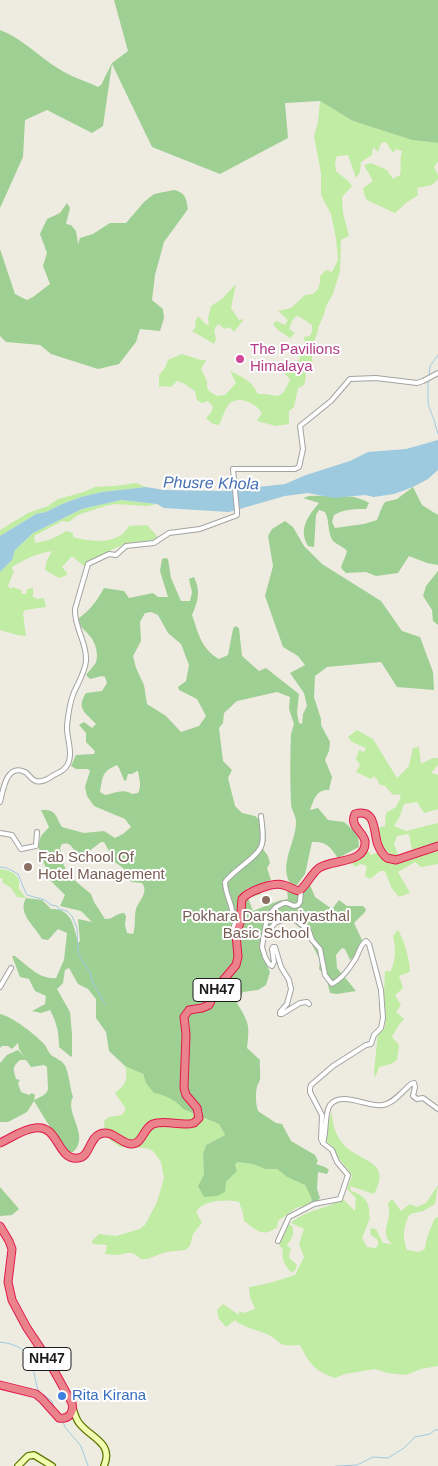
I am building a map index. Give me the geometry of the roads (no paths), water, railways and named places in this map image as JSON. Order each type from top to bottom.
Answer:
[{"type":"highway","points":[[301,890],[321,867],[352,859],[360,854],[365,847],[364,836],[354,825],[353,821],[355,814],[358,813],[368,815],[372,819],[378,847],[387,858],[396,860],[438,846]]},
{"type":"highway","name":"NH47","points":[[0,1143],[28,1130],[43,1128],[52,1134],[66,1154],[71,1158],[78,1158],[84,1156],[94,1138],[101,1133],[111,1134],[124,1142],[132,1144],[140,1139],[147,1128],[153,1124],[167,1122],[189,1124],[196,1122],[199,1118],[198,1112],[184,1088],[186,1034],[184,1017],[189,1010],[209,1005],[220,984],[234,968],[238,957],[236,934],[240,923],[242,899],[246,894],[276,885],[284,885],[296,891],[301,890]]},
{"type":"highway","name":"NH47","points":[[0,1226],[9,1240],[12,1249],[8,1282],[12,1300],[72,1403],[72,1409],[69,1416],[62,1419],[36,1394],[0,1385]]},
{"type":"main road","points":[[72,1409],[78,1422],[103,1445],[107,1454],[104,1466]]},
{"type":"main road","points":[[18,1466],[28,1456],[34,1455],[52,1466]]},
{"type":"street","points":[[0,802],[5,781],[8,775],[13,772],[24,771],[37,782],[64,770],[68,765],[70,755],[68,721],[73,695],[87,662],[84,643],[75,616],[75,609],[88,564],[109,554],[116,555],[126,546],[154,543],[169,533],[211,526],[237,515],[233,469],[295,469],[299,467],[303,448],[301,425],[331,401],[348,380],[373,378],[414,382],[423,381],[438,373]]},
{"type":"street","points":[[236,934],[234,926],[236,921],[232,915],[232,907],[227,895],[225,882],[262,846],[261,816]]},
{"type":"street","points":[[0,833],[12,835],[21,849],[25,849],[36,846],[36,832]]},
{"type":"street","points":[[301,890],[298,905],[294,906],[284,903],[276,907],[267,917],[262,947],[270,966],[274,965],[272,949],[275,947],[281,967],[291,989],[287,1004],[280,1014],[300,1003],[307,1002],[309,1004]]},
{"type":"street","points":[[264,938],[275,923],[287,918],[297,921],[309,931],[312,940],[320,949],[326,975],[332,984],[336,982],[354,961],[364,942],[369,944],[381,990],[383,1018],[381,1028],[374,1035],[371,1044],[366,1045],[334,1066],[311,1085],[310,1088],[322,1115],[321,1139],[332,1150],[337,1162],[348,1175],[340,1199],[314,1204],[289,1217],[278,1241]]},
{"type":"street","points":[[0,987],[11,968]]},
{"type":"street","points":[[323,1143],[326,1117],[329,1106],[334,1101],[342,1099],[356,1100],[383,1105],[414,1083],[413,1096],[417,1099],[423,1098],[438,1109]]},
{"type":"water","points":[[438,440],[438,470],[428,479],[394,494],[374,497],[365,495],[334,498],[308,493],[285,496],[229,512],[164,508],[157,504],[121,500],[82,509],[33,533],[15,550],[12,560],[0,572],[0,536],[36,514],[46,512],[81,497],[102,492],[146,487],[164,490],[222,491],[285,484],[350,461],[368,452],[406,449]]},
{"type":"waterway","points":[[429,376],[430,366],[438,355]]},
{"type":"waterway","points":[[428,380],[428,404],[438,434]]},
{"type":"waterway","points":[[0,867],[7,868],[18,874],[27,895],[45,900],[51,905],[67,911],[72,916],[77,928],[78,953],[90,972],[93,983],[105,1004]]},
{"type":"waterway","points":[[0,1342],[19,1347],[25,1352],[32,1364],[38,1391],[52,1401],[54,1408]]},
{"type":"waterway","points":[[63,1422],[81,1446],[88,1466]]},
{"type":"waterway","points":[[336,1466],[357,1465],[373,1457],[388,1458],[404,1448],[415,1437],[438,1430]]},
{"type":"place","name":"The Pavilions Himalaya","points":[[240,359]]},
{"type":"place","name":"Fab School Of Hotel Management","points":[[28,867]]},
{"type":"place","name":"Pokhara Darshaniyasthal Basic School","points":[[266,900]]},
{"type":"place","name":"Rita Kirana","points":[[62,1396]]},
{"type":"water label","name":"Phusre Khola","points":[[211,484]]}]
